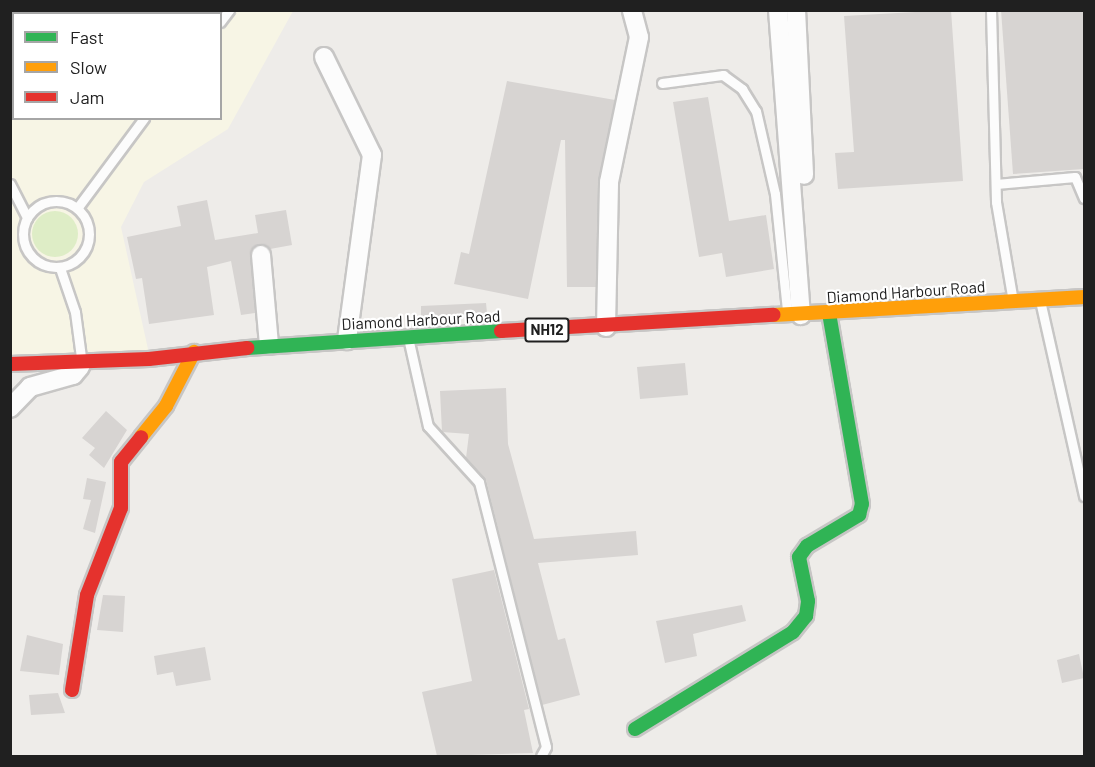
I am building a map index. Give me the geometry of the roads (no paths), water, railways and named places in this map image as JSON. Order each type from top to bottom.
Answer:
[{"type":"main road","name":"Diamond Harbour Road","points":[[10,364],[82,362],[347,340],[606,327],[1084,297]]},
{"type":"main road","points":[[635,729],[793,632],[806,616],[808,600],[799,557],[807,546],[859,515],[862,504],[808,315]]},
{"type":"main road","points":[[72,690],[87,594],[121,508],[121,462],[166,406],[194,352]]},
{"type":"street","points":[[606,327],[609,182],[639,37],[632,10]]},
{"type":"street","points":[[778,10],[808,315]]},
{"type":"street","points":[[796,10],[808,315]]},
{"type":"street","points":[[324,57],[372,156],[347,340]]},
{"type":"street","points":[[261,255],[269,345]]},
{"type":"street","points":[[10,408],[30,387],[73,375],[82,362]]},
{"type":"lane","points":[[991,10],[996,184],[1013,301]]},
{"type":"lane","points":[[662,83],[723,75],[742,89],[756,111],[808,315]]},
{"type":"lane","points":[[78,207],[143,120]]},
{"type":"lane","points":[[996,184],[1075,177],[1084,198]]},
{"type":"lane","points":[[11,187],[27,218],[23,236],[29,254],[47,267],[60,268],[78,260],[89,241],[86,220],[78,207],[50,202],[27,218]]},
{"type":"lane","points":[[60,268],[75,312],[82,362]]},
{"type":"lane","points":[[1040,300],[1084,496]]},
{"type":"lane","points":[[408,337],[428,426],[479,482],[546,747],[541,756]]},
{"type":"water","points":[[11,10],[155,10],[12,12],[11,112]]}]
